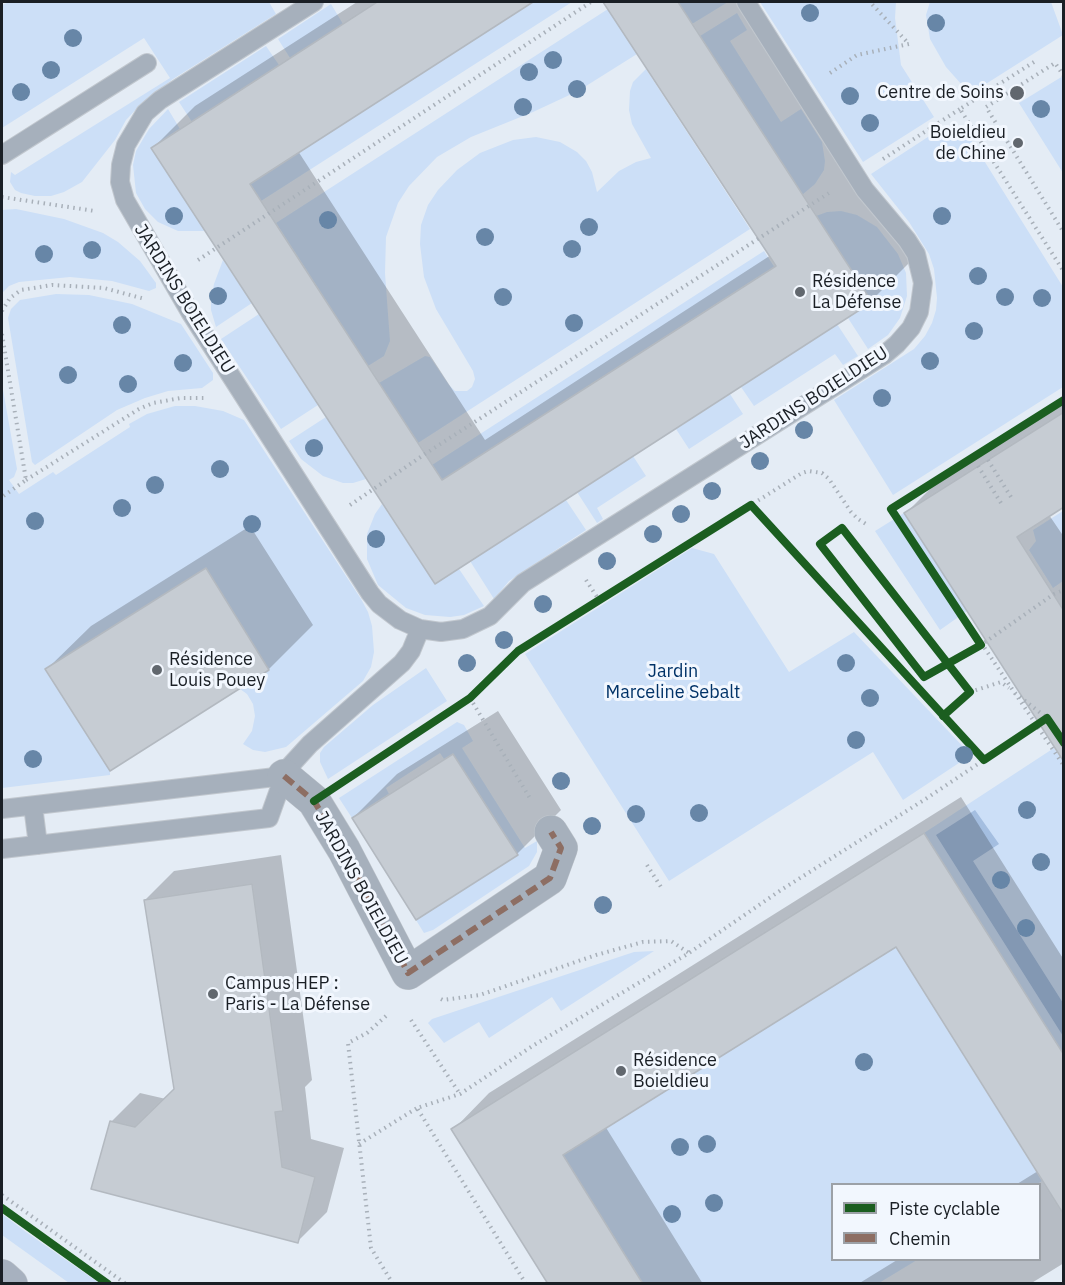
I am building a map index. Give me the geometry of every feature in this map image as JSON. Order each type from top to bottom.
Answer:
[{"type":"main road","points":[[2,1276],[11,1284]]},
{"type":"street","name":"JARDINS BOIELDIEU","points":[[284,776],[314,801],[344,850],[408,973],[550,878],[561,848],[550,832]]},
{"type":"lane","name":"JARDINS BOIELDIEU","points":[[314,2],[160,100],[146,113],[126,145],[120,182],[125,200],[190,312],[370,593],[379,604],[400,620],[420,629],[453,632],[473,625],[490,615],[523,583],[874,361],[897,344],[911,328],[919,312],[922,283],[916,254],[865,190],[746,2]]},
{"type":"lane","points":[[2,155],[147,63]]},
{"type":"lane","points":[[2,849],[269,818],[284,776],[310,744],[402,663],[411,651],[420,629]]},
{"type":"lane","points":[[2,809],[284,776]]},
{"type":"lane","points":[[33,806],[38,845]]},
{"type":"path","points":[[170,279],[591,2]]},
{"type":"path","points":[[802,91],[858,55],[909,44],[870,2]]},
{"type":"path","points":[[325,523],[435,448],[1034,62]]},
{"type":"path","points":[[1064,76],[1055,63],[986,107],[1064,233]]},
{"type":"path","points":[[960,109],[1064,272]]},
{"type":"path","points":[[2,197],[82,211],[132,213]]},
{"type":"path","points":[[2,311],[10,298],[21,290],[52,285],[104,288],[190,312]]},
{"type":"path","points":[[2,334],[26,480]]},
{"type":"path","points":[[2,497],[138,409],[153,403],[192,397],[248,402]]},
{"type":"path","points":[[1064,400],[891,509],[1064,766]]},
{"type":"path","points":[[988,460],[1011,497]]},
{"type":"path","points":[[978,466],[1001,503]]},
{"type":"path","points":[[314,801],[470,698],[518,651],[802,473],[808,471],[822,473],[829,479],[851,512],[866,524]]},
{"type":"path","points":[[970,692],[949,665],[942,656],[934,646],[842,528],[820,544],[924,677],[943,666],[953,661],[962,656],[971,650],[981,645],[1054,594],[1064,590]]},
{"type":"path","points":[[943,716],[970,692],[1001,682],[1047,718],[1064,743]]},
{"type":"path","points":[[470,698],[550,832]]},
{"type":"path","points":[[359,1144],[417,1108],[460,1094],[534,1045],[689,953],[781,890],[924,800],[1047,718]]},
{"type":"path","points":[[647,865],[661,887]]},
{"type":"path","points":[[408,973],[443,1000],[480,995],[596,955],[643,942],[671,941],[689,953]]},
{"type":"path","points":[[386,1016],[367,1033],[348,1043],[371,1248],[393,1284]]},
{"type":"path","points":[[411,1020],[460,1094]]},
{"type":"path","points":[[417,1108],[525,1284]]},
{"type":"path","points":[[2,1195],[126,1284]]},
{"type":"green space","points":[[9,2],[269,2],[276,14],[173,79],[141,104],[126,120],[115,140],[82,182],[51,196],[35,196],[15,190],[10,182],[11,172],[15,175],[170,78],[144,38],[2,128],[2,5]]},
{"type":"green space","points":[[533,2],[572,2],[261,201],[248,180],[265,174]]},
{"type":"green space","points":[[678,2],[728,2],[692,24]]},
{"type":"green space","points":[[760,2],[896,2],[895,18],[901,65],[934,117],[863,162]]},
{"type":"green space","points":[[930,2],[1051,2],[1063,35],[970,94],[946,67],[930,39],[926,15]]},
{"type":"green space","points":[[331,4],[343,24],[290,58],[278,39]]},
{"type":"green space","points":[[608,9],[637,54],[578,91],[471,137],[437,157],[409,186],[398,203],[386,237],[385,273],[390,341],[384,356],[368,366],[276,223]]},
{"type":"green space","points":[[737,13],[747,30],[730,41],[781,122],[801,109],[822,142],[824,170],[815,184],[802,195],[700,36]]},
{"type":"green space","points":[[266,46],[279,65],[192,122],[179,102]]},
{"type":"green space","points":[[646,69],[750,229],[418,443],[379,383],[425,356],[430,357],[455,391],[467,391],[472,387],[475,379],[473,371],[436,309],[424,277],[420,244],[421,225],[428,205],[438,190],[457,170],[480,153],[513,140],[536,137],[560,142],[577,152],[592,172],[597,192],[619,171],[636,162],[651,158],[632,124],[629,110],[633,82]]},
{"type":"green space","points":[[1063,76],[1063,173],[1019,103]]},
{"type":"green space","points":[[168,109],[180,129],[152,148],[205,231],[178,231],[158,222],[145,209],[136,193],[133,165],[136,151],[149,129]]},
{"type":"green space","points":[[963,127],[1063,287],[1063,387],[893,495],[834,400],[914,349],[932,323],[937,298],[934,269],[929,254],[909,222],[871,174],[931,135]]},
{"type":"green space","points":[[16,209],[64,219],[103,233],[118,242],[140,261],[156,283],[156,288],[149,291],[112,281],[70,277],[19,282],[9,286],[2,293],[2,210]]},
{"type":"green space","points":[[841,211],[857,215],[877,227],[898,254],[906,273],[907,296],[900,318],[888,335],[868,349],[848,318],[816,216]]},
{"type":"green space","points":[[764,251],[777,271],[761,281],[758,277],[456,471],[444,483],[432,465]]},
{"type":"green space","points":[[223,260],[252,303],[216,327],[211,310],[211,300]]},
{"type":"green space","points":[[56,294],[89,295],[132,304],[181,324],[213,373],[213,380],[202,388],[168,391],[117,410],[35,465],[32,462],[8,318],[11,309],[20,300]]},
{"type":"green space","points":[[259,314],[318,405],[281,429],[221,339]]},
{"type":"green space","points":[[837,324],[858,356],[843,365],[835,354],[754,406],[741,387]]},
{"type":"green space","points":[[2,384],[17,469],[14,477],[9,480],[19,494],[53,472],[56,475],[147,414],[175,406],[195,406],[223,411],[244,420],[368,612],[372,626],[374,652],[371,667],[363,681],[286,747],[265,752],[253,750],[243,744],[252,731],[255,716],[253,704],[247,694],[240,689],[269,670],[206,569],[46,669],[110,771],[110,775],[2,788]]},
{"type":"green space","points":[[730,394],[743,414],[689,449],[676,429]]},
{"type":"green space","points":[[326,417],[366,479],[343,483],[323,476],[301,459],[289,441]]},
{"type":"green space","points":[[633,456],[646,476],[597,508],[603,519],[597,523],[577,492]]},
{"type":"green space","points":[[566,500],[586,530],[509,581],[494,599],[470,561]]},
{"type":"green space","points":[[382,504],[435,584],[459,569],[484,606],[464,615],[450,617],[425,615],[406,608],[378,585],[367,559],[367,534]]},
{"type":"green space","points":[[1063,511],[1063,581],[1053,588],[1029,550],[1036,541],[1033,530]]},
{"type":"green space","points":[[904,513],[967,611],[940,630],[875,531]]},
{"type":"green space","name":"Jardin Marceline Sebalt","points":[[692,548],[714,554],[789,672],[854,632],[971,755],[903,800],[873,752],[669,881],[525,654]]},
{"type":"green space","points":[[426,668],[447,701],[328,779],[320,762],[320,753],[324,747],[373,705]]},
{"type":"green space","points":[[457,722],[464,725],[473,741],[462,748],[525,848],[537,841],[537,852],[529,866],[433,930],[424,933],[416,920],[517,855],[453,754],[444,759],[440,753],[386,788],[389,794],[352,818],[339,798]]},
{"type":"green space","points":[[1054,748],[1063,762],[1063,1055],[924,833]]},
{"type":"green space","points":[[896,947],[1042,1181],[1039,1183],[831,1183],[831,1261],[915,1261],[879,1283],[643,1283],[563,1155]]},
{"type":"green space","points":[[654,951],[561,1011],[552,997],[489,1038],[479,1022],[444,1043],[428,1023],[432,1019],[634,952]]},
{"type":"green space","points":[[2,1214],[99,1283],[69,1283],[2,1235]]},
{"type":"shaded area","points":[[975,810],[999,844],[973,861],[1063,1003],[1063,1036],[936,835]]},
{"type":"building","name":"Résidence La Défense","points":[[377,2],[533,2],[250,184],[442,480],[776,266],[603,2],[678,2],[872,302],[435,584],[151,148]]},
{"type":"building","points":[[1064,412],[1064,507],[1017,537],[1064,611],[1064,762],[904,513]]},
{"type":"building","name":"Résidence Louis Pouey","points":[[206,568],[269,670],[110,771],[45,669]]},
{"type":"building","points":[[453,754],[518,855],[416,920],[352,818]]},
{"type":"building","name":"Résidence Boieldieu","points":[[924,833],[1064,1055],[1064,1215],[896,947],[563,1155],[643,1284],[548,1284],[451,1129]]},
{"type":"building","name":"Campus HEP : Paris - La Défense","points":[[252,884],[283,1111],[275,1112],[282,1167],[315,1177],[298,1243],[91,1189],[110,1121],[135,1127],[174,1089],[144,900]]},
{"type":"marked path","points":[[284,776],[314,801],[344,850],[408,973],[550,878],[561,848],[551,832]]},
{"type":"cycle path","points":[[943,716],[970,692],[842,528],[820,544],[924,677],[981,645],[891,509],[1064,400]]},
{"type":"cycle path","points":[[314,801],[470,698],[518,651],[751,505],[984,760],[1047,718],[1064,743]]},
{"type":"cycle path","points":[[2,1208],[108,1284]]},
{"type":"place","name":"Centre de Soins","points":[[1017,93]]},
{"type":"place","name":"Boieldieu de Chine","points":[[1018,143]]},
{"type":"place","name":"Résidence La Défense","points":[[800,292]]},
{"type":"place","name":"Résidence Louis Pouey","points":[[157,670]]},
{"type":"place","name":"Campus HEP : Paris - La Défense","points":[[213,994]]},
{"type":"place","name":"Résidence Boieldieu","points":[[621,1071]]}]
